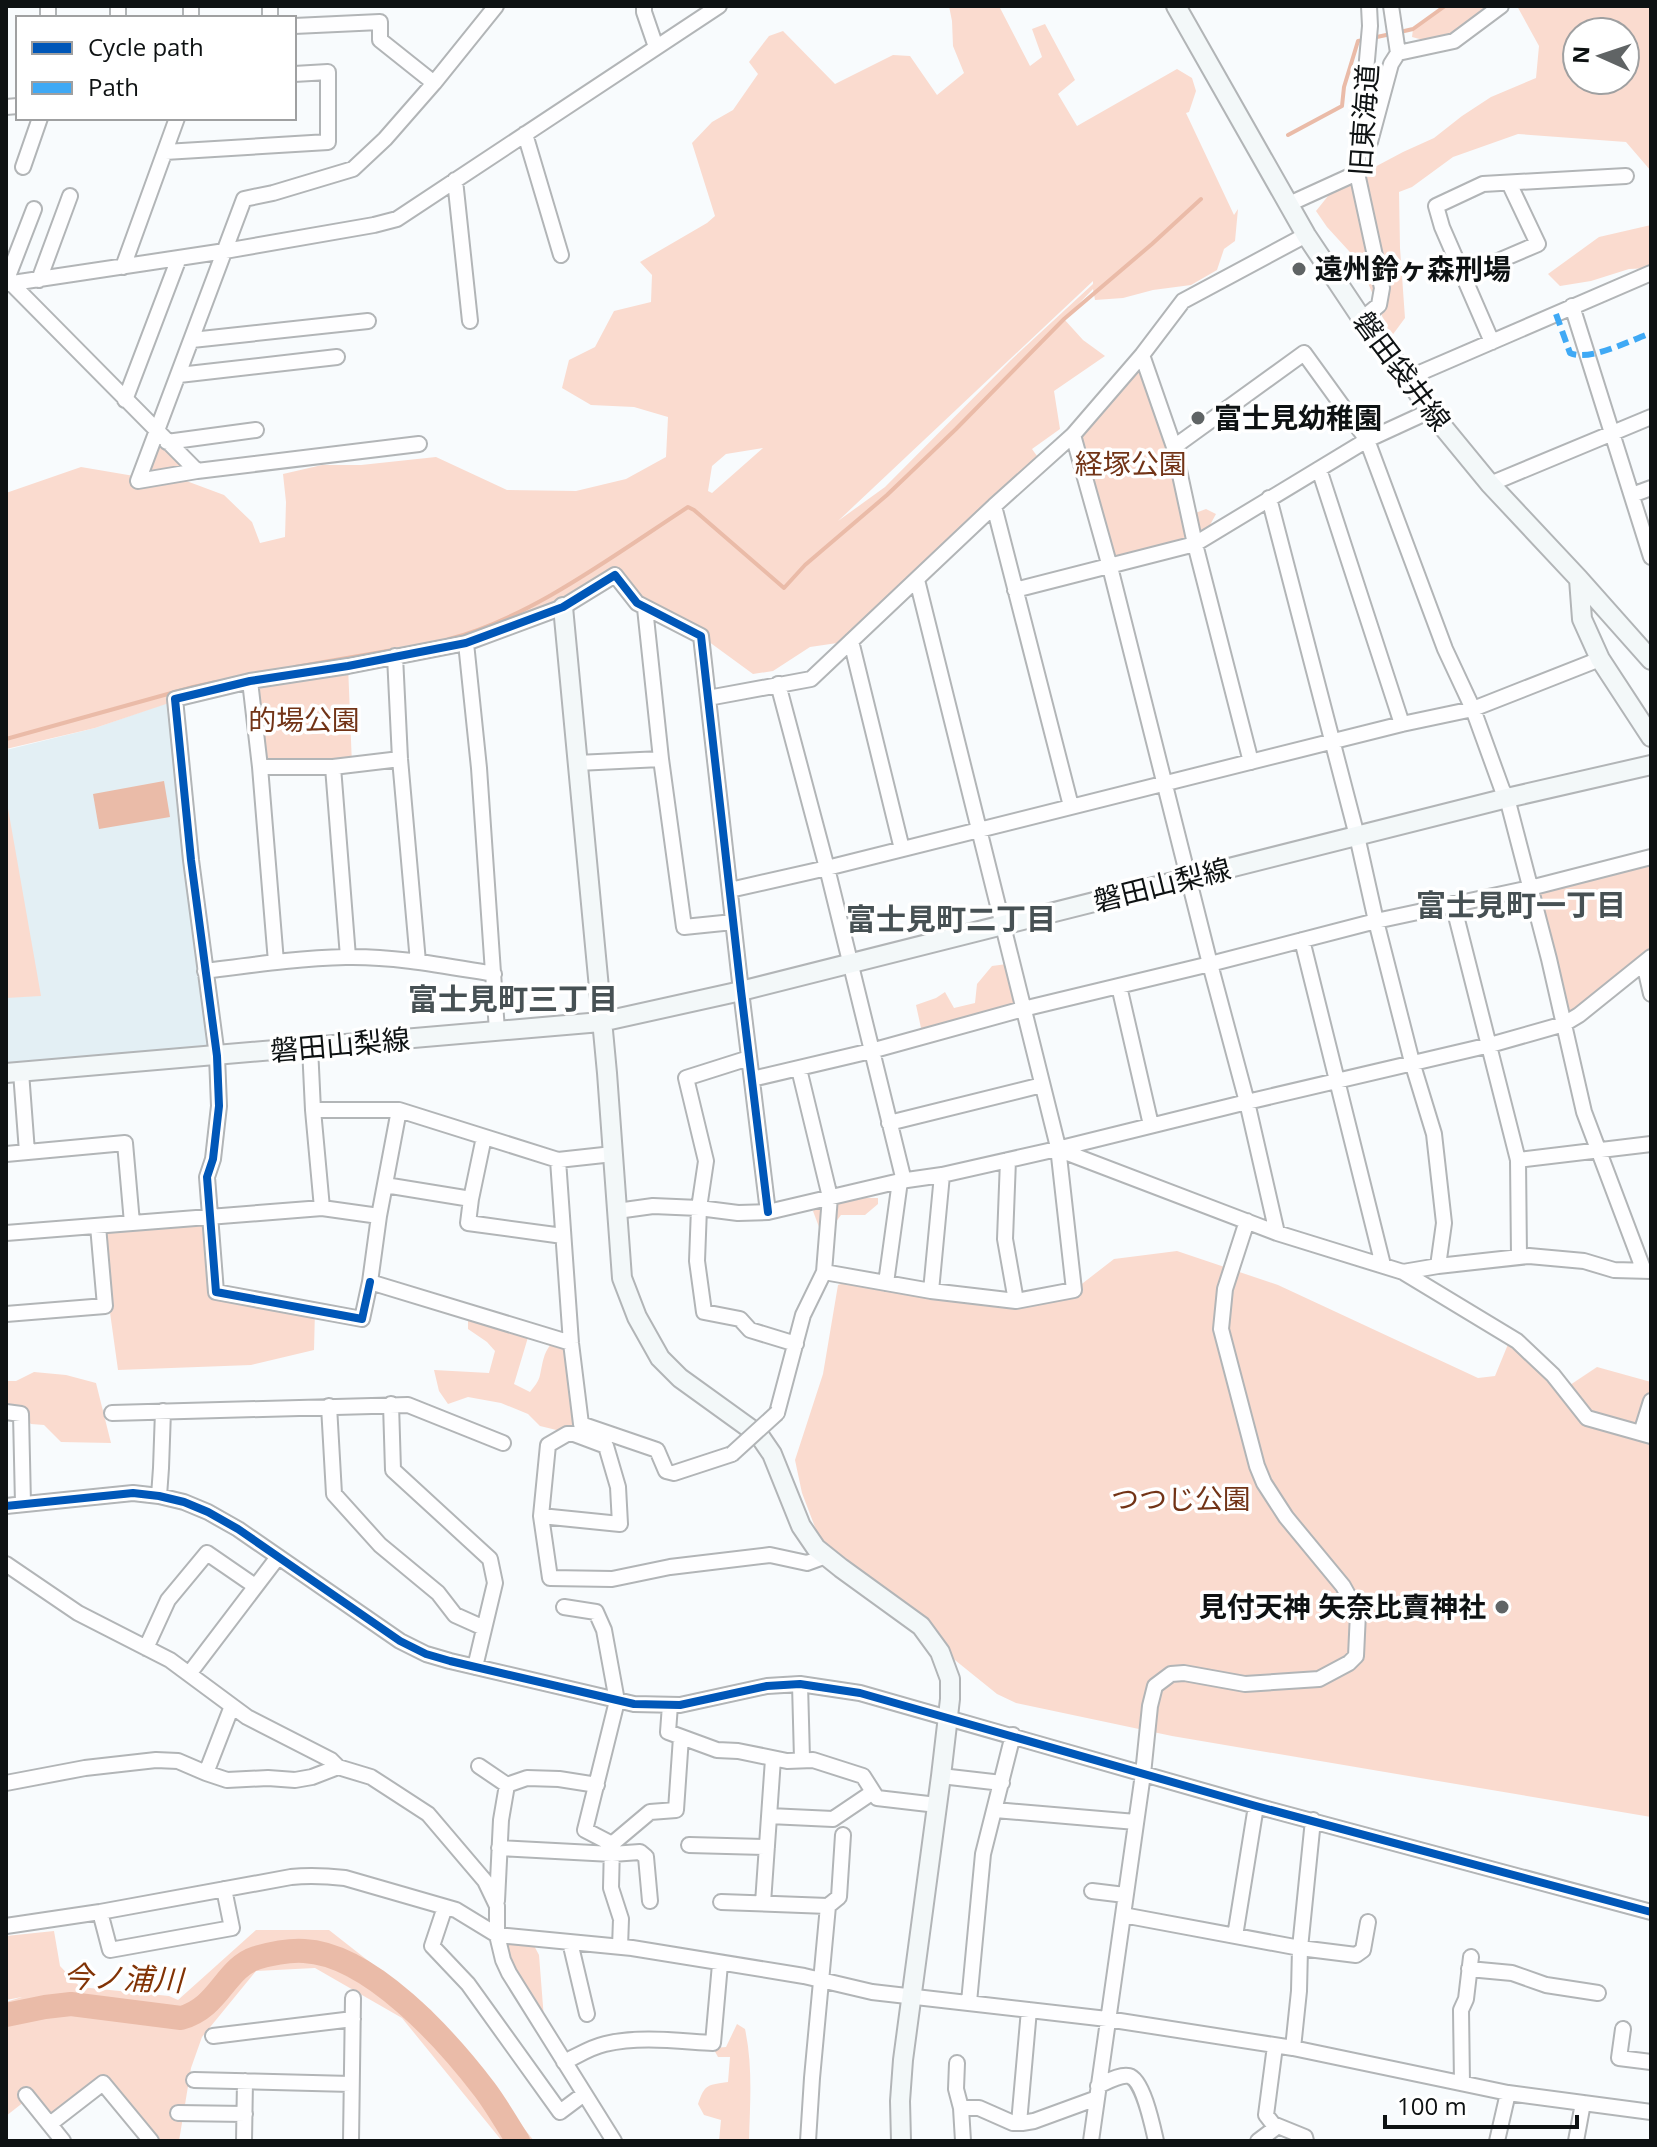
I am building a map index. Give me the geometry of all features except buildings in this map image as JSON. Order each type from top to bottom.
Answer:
[{"type":"main road","name":"磐田袋井線","points":[[1176,6],[1306,235],[1362,319],[1430,411],[1490,484],[1651,660]]},
{"type":"main road","points":[[1579,579],[1582,619],[1600,659],[1651,737]]},
{"type":"main road","points":[[563,607],[622,1278],[637,1317],[660,1358],[680,1378],[759,1435],[772,1454],[801,1526],[816,1548],[921,1626],[945,1663],[950,1679],[941,1776],[902,2074],[901,2141]]},
{"type":"main road","name":"磐田山梨線","points":[[14,1072],[601,1022],[741,991],[1507,798],[1651,765]]},
{"type":"street","points":[[419,444],[138,481],[162,437],[179,375],[244,199],[353,169],[385,139],[496,6]]},
{"type":"street","points":[[644,6],[656,47]]},
{"type":"street","points":[[8,281],[39,280],[225,251],[397,219],[719,6]]},
{"type":"street","name":"旧東海道","points":[[1362,319],[1379,305],[1382,288],[1357,173],[1370,26],[1369,6]]},
{"type":"street","points":[[1359,151],[1370,142],[1391,64],[1398,53],[1391,6]]},
{"type":"street","points":[[1398,53],[1454,41],[1501,6]]},
{"type":"street","points":[[296,26],[380,22],[380,40],[434,83]]},
{"type":"street","points":[[165,152],[328,142],[328,72],[296,74]]},
{"type":"street","points":[[23,167],[39,120]]},
{"type":"street","points":[[123,267],[176,120]]},
{"type":"street","points":[[525,134],[561,255]]},
{"type":"street","points":[[1289,204],[1357,173]]},
{"type":"street","points":[[1492,342],[1442,227],[1436,206],[1483,184],[1626,176]]},
{"type":"street","points":[[455,180],[470,321]]},
{"type":"street","points":[[1463,276],[1538,244],[1509,183]]},
{"type":"street","points":[[39,280],[70,196]]},
{"type":"street","points":[[8,281],[34,209]]},
{"type":"street","points":[[708,698],[811,679],[1073,435],[1142,355],[1183,301],[1306,235]]},
{"type":"street","points":[[125,400],[179,258]]},
{"type":"street","points":[[1408,378],[1651,273]]},
{"type":"street","points":[[8,281],[197,471]]},
{"type":"street","points":[[1572,306],[1651,557]]},
{"type":"street","points":[[192,340],[368,321]]},
{"type":"street","points":[[1174,447],[1304,353],[1367,440],[1445,649],[1473,709],[1507,798],[1584,1112],[1648,1271],[1614,1270],[1584,1261],[1529,1256],[1403,1272]]},
{"type":"street","points":[[1142,355],[1174,447],[1195,544],[1251,762]]},
{"type":"street","points":[[179,375],[337,357]]},
{"type":"street","points":[[1015,590],[1195,544],[1367,440],[1430,411]]},
{"type":"street","points":[[1490,484],[1651,417]]},
{"type":"street","points":[[162,437],[256,430]]},
{"type":"street","points":[[1073,435],[1110,567],[1247,1102],[1277,1233]]},
{"type":"street","points":[[1319,469],[1402,724]]},
{"type":"street","points":[[1632,495],[1651,488]]},
{"type":"street","points":[[1269,498],[1412,1062],[1434,1134],[1444,1223],[1438,1266]]},
{"type":"street","points":[[994,506],[1071,806]]},
{"type":"street","points":[[399,1110],[362,1319],[216,1292],[207,1177],[213,1159],[219,1106],[217,1056],[191,860],[175,699],[250,681],[466,643],[563,607],[615,575],[637,603],[701,636],[768,1212]]},
{"type":"street","points":[[824,1272],[931,1291],[1016,1301],[1074,1290],[1057,1149],[917,580]]},
{"type":"street","points":[[645,608],[661,759],[684,927],[733,922]]},
{"type":"street","points":[[851,641],[902,849]]},
{"type":"street","points":[[466,643],[479,768],[497,1031]]},
{"type":"street","points":[[395,656],[400,759],[418,962]]},
{"type":"street","points":[[730,890],[1473,709],[1600,659]]},
{"type":"street","points":[[250,681],[276,962]]},
{"type":"street","points":[[778,684],[827,868],[902,1181],[886,1283]]},
{"type":"street","points":[[260,767],[333,767],[400,759]]},
{"type":"street","points":[[577,763],[661,759]]},
{"type":"street","points":[[333,767],[348,957]]},
{"type":"street","points":[[752,1079],[1376,921],[1651,858]]},
{"type":"street","points":[[1453,904],[1518,1160],[1519,1257]]},
{"type":"street","points":[[1302,940],[1383,1265]]},
{"type":"street","points":[[205,971],[348,957],[418,962],[494,974]]},
{"type":"street","points":[[617,1211],[653,1206],[738,1213],[768,1212],[1057,1149],[1490,1045],[1564,1024],[1648,960]]},
{"type":"street","points":[[1648,960],[1651,994]]},
{"type":"street","points":[[1119,986],[1151,1125]]},
{"type":"street","points":[[310,1047],[322,1208]]},
{"type":"street","points":[[749,1058],[686,1078],[706,1161],[699,1208],[697,1261],[704,1312],[740,1319],[750,1330],[796,1344]]},
{"type":"street","points":[[558,1160],[571,1343],[581,1424],[657,1450],[666,1471],[674,1473],[732,1454],[777,1413],[803,1315],[824,1272],[830,1197],[799,1069]]},
{"type":"street","points":[[14,1072],[27,1152]]},
{"type":"street","points":[[889,1123],[1042,1085]]},
{"type":"street","points":[[313,1110],[399,1110],[558,1160],[613,1154]]},
{"type":"street","points":[[484,1137],[468,1223],[563,1236]]},
{"type":"street","points":[[6,1154],[125,1143],[132,1223]]},
{"type":"street","points":[[1518,1160],[1651,1144]]},
{"type":"street","points":[[1057,1149],[1277,1233],[1403,1272],[1517,1341],[1553,1375],[1587,1418],[1646,1435],[1651,1401]]},
{"type":"street","points":[[1008,1160],[1005,1239],[1016,1301]]},
{"type":"street","points":[[931,1291],[942,1175]]},
{"type":"street","points":[[385,1185],[471,1199]]},
{"type":"street","points":[[6,1233],[322,1208],[379,1216]]},
{"type":"street","points":[[1091,2141],[1155,1686],[1171,1674],[1184,1673],[1245,1684],[1319,1679],[1356,1656],[1358,1613],[1343,1586],[1286,1517],[1264,1483],[1221,1329],[1225,1289],[1247,1221]]},
{"type":"street","points":[[6,1314],[105,1306],[98,1226]]},
{"type":"street","points":[[370,1282],[571,1343]]},
{"type":"street","points":[[391,1404],[393,1470],[490,1559],[495,1583],[475,1667]]},
{"type":"street","points":[[112,1413],[408,1405],[503,1443]]},
{"type":"street","points":[[329,1406],[334,1494],[380,1545],[438,1593],[455,1615],[484,1628]]},
{"type":"street","points":[[159,1496],[163,1411]]},
{"type":"street","points":[[6,1412],[21,1414],[23,1504]]},
{"type":"street","points":[[541,1516],[620,1524],[618,1487],[606,1446],[574,1434],[567,1434],[548,1445],[541,1516],[550,1578],[612,1579],[670,1567],[770,1555],[807,1563],[826,1556]]},
{"type":"street","points":[[6,1506],[133,1493],[184,1502],[238,1529],[400,1641],[426,1654],[634,1704],[680,1705],[767,1686],[800,1684],[860,1693],[1256,1806],[1651,1912]]},
{"type":"street","points":[[146,1648],[168,1600],[207,1553],[255,1586]]},
{"type":"street","points":[[189,1674],[278,1557]]},
{"type":"street","points":[[6,1564],[78,1613],[170,1660],[247,1717],[331,1760],[338,1767],[371,1777],[428,1814],[485,1881],[497,1906]]},
{"type":"street","points":[[564,1607],[596,1612],[604,1630],[617,1701],[585,1830],[612,1849]]},
{"type":"street","points":[[800,1684],[802,1759]]},
{"type":"street","points":[[670,1705],[668,1732],[681,1737],[717,1750],[773,1759],[813,1760],[863,1776],[877,1798],[937,1805]]},
{"type":"street","points":[[206,1773],[232,1706]]},
{"type":"street","points":[[969,2002],[983,1854],[1013,1735]]},
{"type":"street","points":[[620,1947],[621,1919],[611,1888],[612,1849],[650,1812],[676,1810],[681,1737]]},
{"type":"street","points":[[763,1903],[773,1759]]},
{"type":"street","points":[[6,1783],[85,1768],[156,1760],[178,1761],[227,1780],[295,1780],[338,1767]]},
{"type":"street","points":[[479,1766],[507,1785]]},
{"type":"street","points":[[941,1776],[1002,1783]]},
{"type":"street","points":[[507,1785],[527,1778],[597,1785]]},
{"type":"street","points":[[507,1785],[501,1820],[497,1906],[497,1935],[503,1960],[614,2141]]},
{"type":"street","points":[[769,1816],[833,1819],[873,1792]]},
{"type":"street","points":[[1235,1936],[1256,1806]]},
{"type":"street","points":[[995,1810],[1136,1822]]},
{"type":"street","points":[[1293,2048],[1313,1820]]},
{"type":"street","points":[[721,1902],[828,1906],[839,1897],[843,1835]]},
{"type":"street","points":[[689,1845],[767,1847]]},
{"type":"street","points":[[499,1848],[640,1852],[646,1857],[650,1901]]},
{"type":"street","points":[[6,1926],[308,1875],[330,1876],[456,1910],[497,1935],[620,1947],[821,1980],[872,1992],[1107,2019],[1293,2048],[1508,2093],[1651,2112]]},
{"type":"street","points":[[100,1912],[110,1950],[232,1928],[224,1889]]},
{"type":"street","points":[[1092,1891],[1125,1895]]},
{"type":"street","points":[[808,2141],[828,1906]]},
{"type":"street","points":[[445,1907],[432,1946],[468,1984],[560,2112],[584,2094]]},
{"type":"street","points":[[1123,1915],[1300,1948],[1356,1955],[1363,1950],[1368,1922]]},
{"type":"street","points":[[570,1942],[587,2014]]},
{"type":"street","points":[[1462,2083],[1461,2010],[1466,1999],[1470,1963],[1546,1985],[1598,1993]]},
{"type":"street","points":[[564,2062],[602,2045],[625,2041],[713,2043],[720,1964]]},
{"type":"street","points":[[351,2141],[353,1998]]},
{"type":"street","points":[[1019,2123],[1029,2010]]},
{"type":"street","points":[[213,2036],[353,2019]]},
{"type":"street","points":[[1623,2029],[1619,2058],[1651,2062]]},
{"type":"street","points":[[1275,2046],[1266,2115],[1273,2124],[1305,2137],[1306,2141]]},
{"type":"street","points":[[957,2063],[956,2089],[961,2108],[963,2141]]},
{"type":"street","points":[[961,2108],[979,2108],[1013,2123],[1034,2121],[1098,2092],[1121,2076],[1129,2076],[1135,2079],[1143,2094],[1156,2141]]},
{"type":"street","points":[[194,2080],[351,2084]]},
{"type":"street","points":[[244,2141],[245,2081]]},
{"type":"street","points":[[50,2124],[103,2083],[151,2141]]},
{"type":"street","points":[[1497,2141],[1508,2093]]},
{"type":"street","points":[[26,2095],[63,2141]]},
{"type":"street","points":[[1576,2141],[1583,2103]]},
{"type":"street","points":[[178,2113],[245,2114]]},
{"type":"street","points":[[1258,2141],[1278,2126]]},
{"type":"shaded area","points":[[167,703],[217,1056],[6,1073],[6,750],[95,728]]},
{"type":"shaded area","points":[[164,781],[170,817],[99,829],[93,794]]},
{"type":"green space","name":"的場公園","points":[[949,6],[999,6],[1030,66],[1042,57],[1032,29],[1045,24],[1075,80],[1058,94],[1077,126],[1177,69],[1192,78],[1196,91],[1186,113],[1234,215],[1238,209],[1235,241],[1224,249],[1217,270],[1191,285],[1095,300],[1093,289],[1064,319],[1083,340],[1105,356],[1054,391],[1060,429],[1032,449],[1042,463],[851,641],[810,647],[773,671],[753,674],[701,636],[638,603],[615,575],[574,600],[466,643],[348,665],[352,765],[260,767],[246,677],[95,728],[6,749],[6,493],[81,467],[140,477],[157,433],[191,472],[173,476],[224,495],[252,522],[260,543],[285,537],[283,474],[322,465],[361,465],[436,457],[507,490],[576,491],[626,479],[666,457],[668,417],[634,407],[591,405],[562,388],[569,360],[595,347],[614,311],[651,302],[652,275],[640,262],[715,216],[692,143],[712,122],[733,110],[758,74],[749,62],[769,36],[783,31],[835,84],[893,55],[910,56],[937,95],[964,73],[953,46]],"holes":[[[1093,281],[885,487],[838,521]],[[763,448],[712,493],[708,491],[712,466],[726,454]]]},
{"type":"green space","points":[[1443,6],[1498,6],[1438,39],[1412,37],[1413,29]]},
{"type":"green space","points":[[1517,6],[1651,6],[1651,171],[1626,142],[1518,134],[1453,157],[1412,187],[1399,192],[1405,318],[1391,337],[1359,262],[1316,211],[1340,181],[1434,138],[1491,97],[1536,78],[1539,46]]},
{"type":"green space","points":[[1651,225],[1651,268],[1629,269],[1591,281],[1560,286],[1548,274],[1599,237]]},
{"type":"green space","name":"経塚公園","points":[[1141,368],[1190,515],[1206,509],[1216,514],[1210,525],[1211,530],[1110,567],[1080,435]]},
{"type":"green space","points":[[6,797],[41,996],[6,998]]},
{"type":"green space","points":[[1651,860],[1651,956],[1568,1021],[1530,888]]},
{"type":"green space","points":[[1007,964],[1020,1010],[923,1037],[916,1005],[945,992],[954,1008],[975,1003],[977,984],[992,966]]},
{"type":"green space","points":[[878,1198],[878,1204],[865,1215],[841,1215],[832,1227],[819,1227],[813,1211],[822,1202]]},
{"type":"green space","points":[[210,1217],[216,1291],[315,1310],[314,1350],[251,1365],[118,1370],[98,1226]]},
{"type":"green space","name":"つつじ公園","points":[[1177,1251],[1278,1285],[1478,1378],[1495,1376],[1511,1337],[1564,1389],[1597,1367],[1651,1382],[1651,1817],[1172,1736],[1016,1703],[997,1694],[826,1556],[802,1493],[795,1460],[823,1374],[838,1285],[858,1278],[1016,1301],[1074,1290],[1114,1259]]},
{"type":"green space","points":[[475,1318],[529,1334],[514,1384],[530,1392],[539,1379],[551,1344],[571,1343],[577,1435],[540,1426],[528,1414],[501,1403],[468,1397],[448,1404],[439,1391],[434,1370],[489,1373],[495,1351],[468,1329],[468,1321]]},
{"type":"green space","points":[[34,1372],[66,1375],[96,1383],[111,1443],[61,1442],[44,1425],[31,1424],[21,1414],[6,1412],[6,1381],[16,1381]]},
{"type":"green space","points":[[256,1930],[329,1930],[431,2010],[534,2141],[502,2141],[402,2018],[315,1968],[256,1971],[202,2037],[191,2068],[179,2141],[149,2141],[99,2086],[50,2124],[21,2086],[29,2098],[6,2116],[6,2002],[22,1997],[6,2000],[6,1936],[54,1931],[60,1966],[80,1987],[169,1996],[178,2000]]},
{"type":"green space","points":[[530,1938],[539,1955],[544,2019],[540,2023],[499,1941]]},
{"type":"green space","points":[[737,2024],[745,2029],[749,2057],[749,2141],[719,2141],[721,2120],[704,2115],[698,2104],[708,2087],[728,2082],[730,2057],[718,2057],[713,2048],[726,2047]]},
{"type":"waterway","points":[[1400,32],[1413,29],[1445,6]]},
{"type":"waterway","points":[[1372,38],[1391,34]]},
{"type":"waterway","points":[[1288,135],[1342,106],[1344,87],[1358,41],[1364,40]]},
{"type":"waterway","points":[[449,639],[480,629],[542,600],[688,507],[784,588],[805,565],[887,495],[956,429],[1064,319],[1201,199]]},
{"type":"waterway","points":[[295,667],[393,650]]},
{"type":"waterway","points":[[6,739],[216,682]]},
{"type":"waterway","name":"今ノ浦川","points":[[6,2015],[71,2004],[181,2018],[204,2006],[237,1970],[256,1958],[298,1951],[329,1956],[355,1967],[380,1983],[428,2025],[485,2090],[518,2141]]},
{"type":"marked path","points":[[1556,314],[1570,353],[1578,355],[1599,352],[1651,333]]},
{"type":"cycle path","points":[[370,1282],[362,1319],[216,1292],[207,1177],[213,1159],[219,1106],[217,1056],[191,860],[175,699],[250,681],[466,643],[563,607],[615,575],[637,603],[701,636],[768,1212]]},
{"type":"cycle path","points":[[6,1506],[133,1493],[184,1502],[238,1529],[400,1641],[426,1654],[450,1661],[634,1704],[680,1705],[767,1686],[800,1684],[860,1693],[1256,1806],[1651,1912]]},
{"type":"place","name":"遠州鈴ヶ森刑場","points":[[1299,269]]},
{"type":"place","name":"富士見幼稚園","points":[[1198,418]]},
{"type":"place","name":"見付天神 矢奈比賣神社","points":[[1502,1607]]},
{"type":"district","name":"富士見町一丁目","points":[[1521,906]]},
{"type":"district","name":"富士見町二丁目","points":[[951,920]]},
{"type":"district","name":"富士見町三丁目","points":[[513,1000]]}]
